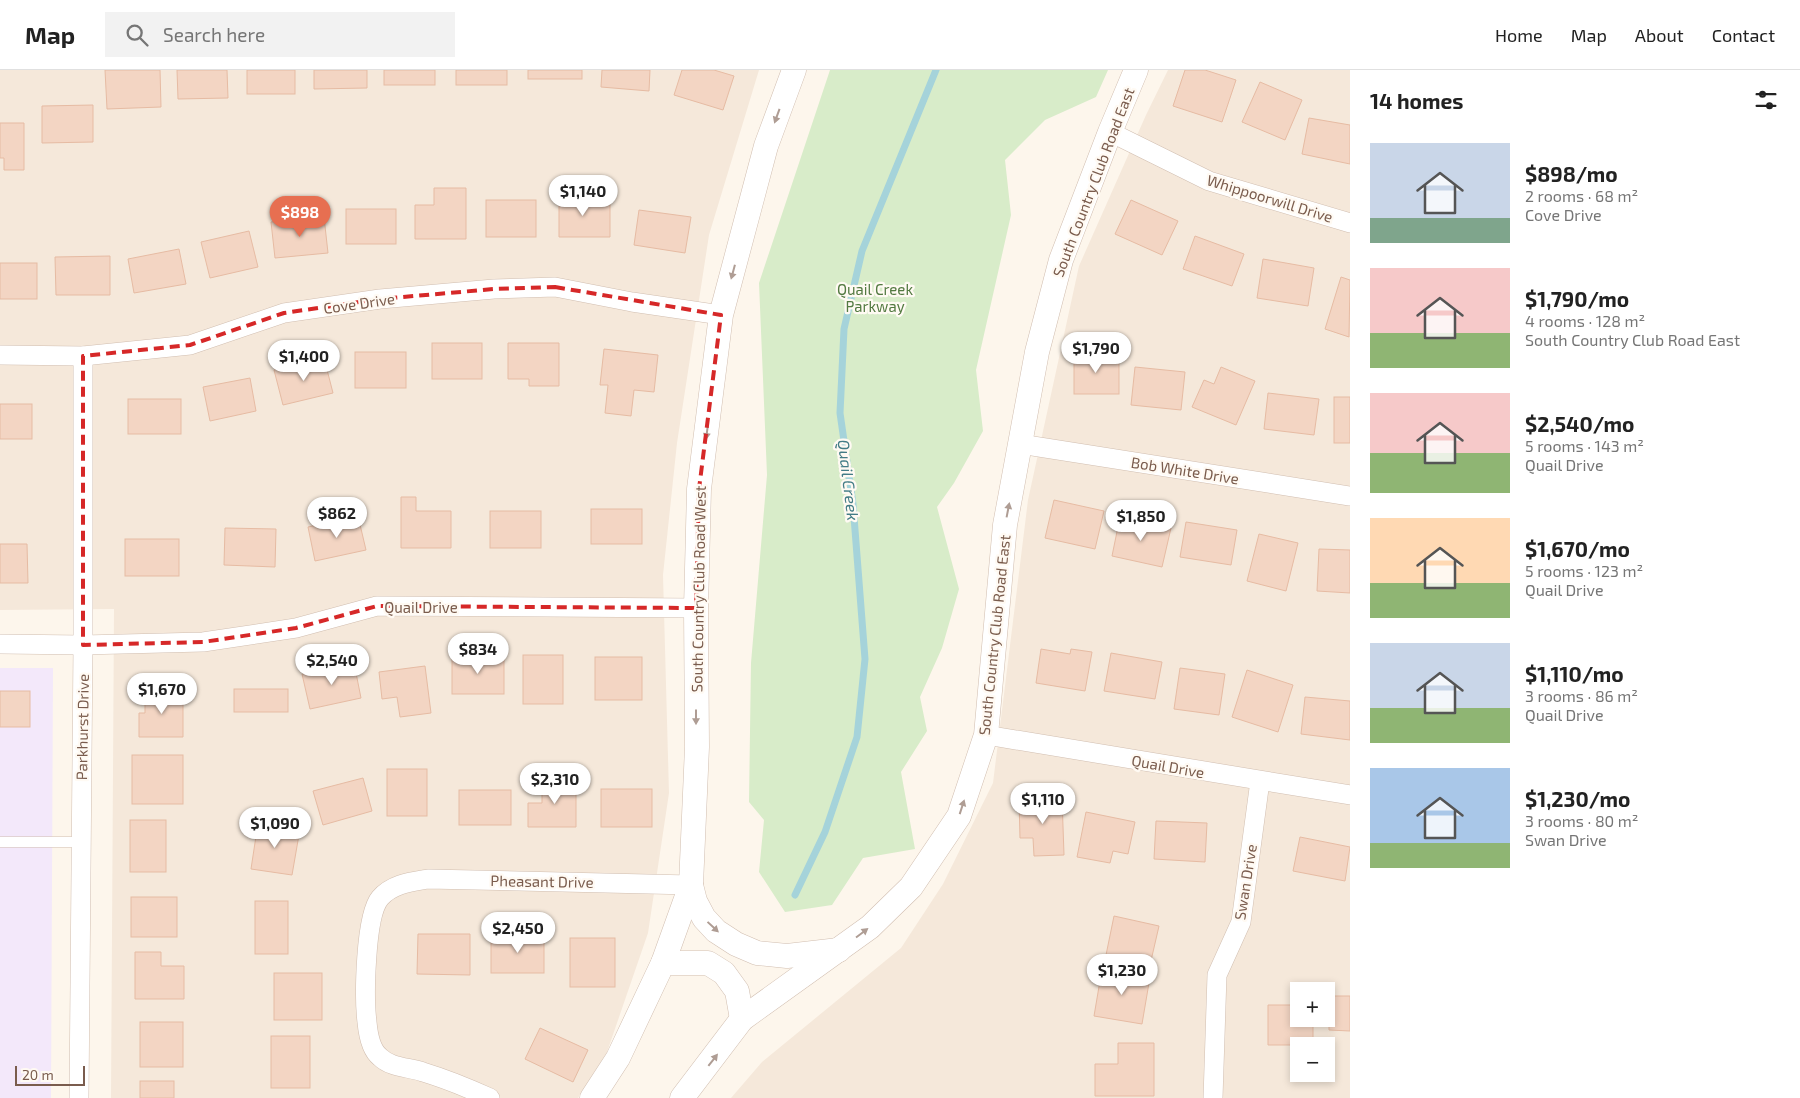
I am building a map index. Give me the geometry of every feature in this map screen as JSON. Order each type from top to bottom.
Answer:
[{"type":"street","name":"South Country Club Road West","points":[[592,1098],[618,1058],[663,963],[691,885],[696,747],[696,608],[700,489],[721,315],[766,146],[794,70]]},
{"type":"street","name":"South Country Club Road East","points":[[682,1098],[742,1019],[870,927],[911,887],[959,816],[986,735],[1005,525],[1037,352],[1061,260],[1136,70]]},
{"type":"street","name":"Whippoorwill Drive","points":[[1110,132],[1209,181],[1350,223]]},
{"type":"street","name":"Cove Drive","points":[[0,355],[83,356],[190,345],[284,314],[380,299],[494,289],[556,287],[632,302],[721,315]]},
{"type":"street","name":"Parkhurst Drive","points":[[79,1098],[83,645],[83,356]]},
{"type":"street","name":"Bob White Drive","points":[[1020,444],[1350,496]]},
{"type":"street","name":"Quail Drive","points":[[0,644],[83,645],[203,642],[296,628],[377,606],[696,608]]},
{"type":"street","name":"Quail Drive","points":[[986,735],[1260,782],[1350,795]]},
{"type":"street","name":"Swan Drive","points":[[1213,1098],[1217,975],[1240,922],[1260,782]]},
{"type":"street","name":"Pheasant Drive","points":[[490,1098],[458,1084],[420,1071],[394,1065],[379,1057],[370,1041],[367,1022],[367,963],[370,924],[374,906],[380,897],[394,886],[428,879],[691,885]]},
{"type":"street","points":[[691,885],[695,901],[704,918],[716,931],[736,944],[757,953],[787,956],[840,949]]},
{"type":"street","points":[[663,963],[708,963],[724,973],[738,991],[742,1019]]},
{"type":"lane","points":[[0,842],[81,842]]},
{"type":"highlighted area","points":[[555,287],[721,315],[699,489],[696,608],[377,606],[296,628],[203,642],[83,645],[83,356],[190,345],[284,313],[380,299],[494,289]]},
{"type":"shaded area","points":[[0,70],[759,70],[709,235],[677,443],[663,575],[669,793],[648,933],[607,1052],[578,1098],[111,1098],[114,609],[0,610]]},
{"type":"shaded area","points":[[1168,70],[1350,70],[1350,1098],[731,1098],[762,1062],[901,948],[943,884],[993,783],[1028,500],[1079,266]]},
{"type":"shaded area","points":[[0,668],[53,668],[51,1098],[0,1098]]},
{"type":"green space","name":"Quail Creek Parkway","points":[[830,70],[1108,70],[1096,97],[1045,120],[1005,160],[1011,215],[976,370],[983,431],[954,483],[937,507],[959,589],[942,648],[920,697],[927,731],[901,772],[915,849],[863,858],[832,905],[785,912],[759,872],[764,820],[749,802],[751,663],[767,475],[759,283]]},
{"type":"building","points":[[105,70],[160,70],[161,107],[107,109]]},
{"type":"building","points":[[177,70],[227,70],[228,98],[178,99]]},
{"type":"building","points":[[247,70],[295,70],[295,94],[247,94]]},
{"type":"building","points":[[314,70],[367,70],[367,88],[314,89]]},
{"type":"building","points":[[384,70],[435,70],[435,85],[384,85]]},
{"type":"building","points":[[456,70],[507,70],[507,85],[456,85]]},
{"type":"building","points":[[528,70],[582,70],[582,79],[528,79]]},
{"type":"building","points":[[602,70],[650,70],[649,91],[601,87]]},
{"type":"building","points":[[682,70],[714,70],[734,76],[723,110],[674,95]]},
{"type":"building","points":[[1185,70],[1205,70],[1236,80],[1222,122],[1173,106]]},
{"type":"building","points":[[1260,82],[1302,100],[1285,140],[1242,122]]},
{"type":"building","points":[[93,105],[93,142],[42,143],[42,106]]},
{"type":"building","points":[[1309,118],[1350,125],[1350,164],[1302,154]]},
{"type":"building","points":[[0,123],[24,123],[24,170],[4,170],[4,158],[0,158]]},
{"type":"building","points":[[434,188],[466,188],[466,239],[415,239],[415,205],[434,205]]},
{"type":"building","points":[[559,190],[579,190],[579,202],[610,202],[610,237],[559,237]]},
{"type":"building","points":[[486,200],[536,200],[536,237],[486,237]]},
{"type":"building","points":[[1131,200],[1178,221],[1162,255],[1115,234]]},
{"type":"building","points":[[346,209],[396,209],[396,244],[346,244]]},
{"type":"building","points":[[639,210],[691,217],[685,253],[634,245]]},
{"type":"building","points":[[324,217],[328,253],[275,258],[271,222]]},
{"type":"building","points":[[249,231],[258,267],[210,278],[201,242]]},
{"type":"building","points":[[1195,236],[1244,254],[1232,286],[1183,269]]},
{"type":"building","points":[[179,249],[186,284],[134,293],[128,259]]},
{"type":"building","points":[[110,256],[110,295],[56,295],[55,257]]},
{"type":"building","points":[[1263,259],[1314,268],[1308,306],[1257,298]]},
{"type":"building","points":[[0,263],[37,263],[37,299],[0,299]]},
{"type":"building","points":[[1341,277],[1350,280],[1349,337],[1325,329]]},
{"type":"building","points":[[432,343],[482,343],[482,379],[432,379]]},
{"type":"building","points":[[508,343],[559,343],[559,386],[529,386],[529,379],[508,379]]},
{"type":"building","points":[[604,349],[658,355],[654,392],[634,390],[631,416],[605,413],[608,385],[600,385]]},
{"type":"building","points":[[355,352],[406,352],[406,388],[355,388]]},
{"type":"building","points":[[1074,354],[1119,354],[1119,394],[1074,394]]},
{"type":"building","points":[[324,358],[333,393],[283,405],[274,370]]},
{"type":"building","points":[[1135,367],[1185,372],[1181,410],[1131,405]]},
{"type":"building","points":[[1221,367],[1255,381],[1236,425],[1192,407],[1204,380],[1214,384]]},
{"type":"building","points":[[250,378],[256,411],[210,421],[203,387]]},
{"type":"building","points":[[1268,393],[1319,399],[1314,435],[1264,429]]},
{"type":"building","points":[[1334,397],[1350,397],[1350,443],[1334,443]]},
{"type":"building","points":[[128,399],[181,399],[181,434],[128,434]]},
{"type":"building","points":[[0,404],[32,404],[32,439],[0,439]]},
{"type":"building","points":[[401,497],[416,497],[416,511],[451,511],[451,548],[401,548]]},
{"type":"building","points":[[1054,500],[1104,511],[1095,549],[1045,538]]},
{"type":"building","points":[[591,509],[642,509],[642,544],[591,544]]},
{"type":"building","points":[[490,511],[541,511],[541,548],[490,548]]},
{"type":"building","points":[[358,516],[366,550],[315,561],[308,527]]},
{"type":"building","points":[[1120,517],[1171,528],[1162,567],[1112,556]]},
{"type":"building","points":[[1186,522],[1237,530],[1231,565],[1180,557]]},
{"type":"building","points":[[225,528],[276,529],[275,567],[224,565]]},
{"type":"building","points":[[1259,534],[1298,543],[1286,591],[1247,581]]},
{"type":"building","points":[[125,539],[179,539],[179,576],[125,576]]},
{"type":"building","points":[[0,544],[27,544],[28,583],[0,583]]},
{"type":"building","points":[[1319,549],[1350,550],[1350,593],[1317,591]]},
{"type":"building","points":[[1041,649],[1070,654],[1071,649],[1092,652],[1085,691],[1036,683]]},
{"type":"building","points":[[1111,653],[1162,662],[1155,699],[1104,691]]},
{"type":"building","points":[[523,655],[563,655],[563,704],[523,704]]},
{"type":"building","points":[[452,656],[504,656],[504,694],[452,694]]},
{"type":"building","points":[[595,657],[642,657],[642,700],[595,700]]},
{"type":"building","points":[[354,663],[361,698],[310,709],[302,674]]},
{"type":"building","points":[[425,666],[431,713],[400,717],[397,697],[382,699],[379,672]]},
{"type":"building","points":[[1180,668],[1225,674],[1219,715],[1174,709]]},
{"type":"building","points":[[1247,670],[1293,685],[1278,732],[1232,717]]},
{"type":"building","points":[[234,689],[288,689],[288,712],[234,712]]},
{"type":"building","points":[[0,691],[30,691],[30,727],[0,727]]},
{"type":"building","points":[[145,692],[183,692],[183,737],[139,737],[139,713],[145,713]]},
{"type":"building","points":[[1305,697],[1350,701],[1350,740],[1301,734]]},
{"type":"building","points":[[132,755],[183,755],[183,804],[132,804]]},
{"type":"building","points":[[387,769],[427,769],[427,816],[387,816]]},
{"type":"building","points":[[363,778],[372,811],[323,825],[313,791]]},
{"type":"building","points":[[542,780],[576,780],[576,827],[528,827],[528,803],[542,803]]},
{"type":"building","points":[[601,789],[652,789],[652,827],[601,827]]},
{"type":"building","points":[[459,790],[511,790],[511,825],[459,825]]},
{"type":"building","points":[[1062,798],[1064,855],[1034,856],[1033,838],[1020,838],[1019,799]]},
{"type":"building","points":[[1086,812],[1135,822],[1128,854],[1113,851],[1110,863],[1077,857]]},
{"type":"building","points":[[130,820],[166,820],[166,872],[130,872]]},
{"type":"building","points":[[1156,821],[1207,823],[1205,862],[1154,859]]},
{"type":"building","points":[[258,823],[300,829],[292,875],[251,869]]},
{"type":"building","points":[[1300,837],[1350,847],[1345,881],[1293,871]]},
{"type":"building","points":[[131,897],[177,897],[177,937],[131,937]]},
{"type":"building","points":[[255,901],[288,901],[288,954],[255,954]]},
{"type":"building","points":[[1114,916],[1159,926],[1150,965],[1106,955]]},
{"type":"building","points":[[418,934],[470,934],[470,975],[417,974]]},
{"type":"building","points":[[491,936],[544,936],[544,973],[491,973]]},
{"type":"building","points":[[570,938],[615,938],[615,987],[570,987]]},
{"type":"building","points":[[135,952],[161,952],[161,966],[184,966],[184,999],[135,999]]},
{"type":"building","points":[[1102,969],[1150,977],[1142,1024],[1094,1016]]},
{"type":"building","points":[[274,973],[322,973],[322,1020],[274,1020]]},
{"type":"building","points":[[1335,996],[1350,996],[1350,1031],[1329,1030],[1329,1027],[1335,1027]]},
{"type":"building","points":[[1268,1005],[1290,1005],[1290,1027],[1313,1027],[1313,1037],[1290,1037],[1290,1045],[1268,1045]]},
{"type":"building","points":[[140,1022],[183,1022],[183,1067],[140,1067]]},
{"type":"building","points":[[540,1028],[588,1050],[573,1082],[525,1059]]},
{"type":"building","points":[[271,1036],[310,1036],[310,1088],[271,1088]]},
{"type":"building","points":[[1118,1043],[1154,1043],[1154,1096],[1095,1096],[1095,1064],[1118,1064]]},
{"type":"building","points":[[140,1081],[174,1081],[174,1098],[140,1098]]},
{"type":"waterway","name":"Quail Creek","points":[[795,895],[825,832],[857,737],[865,659],[853,504],[840,413],[844,329],[862,251],[936,70]]}]
